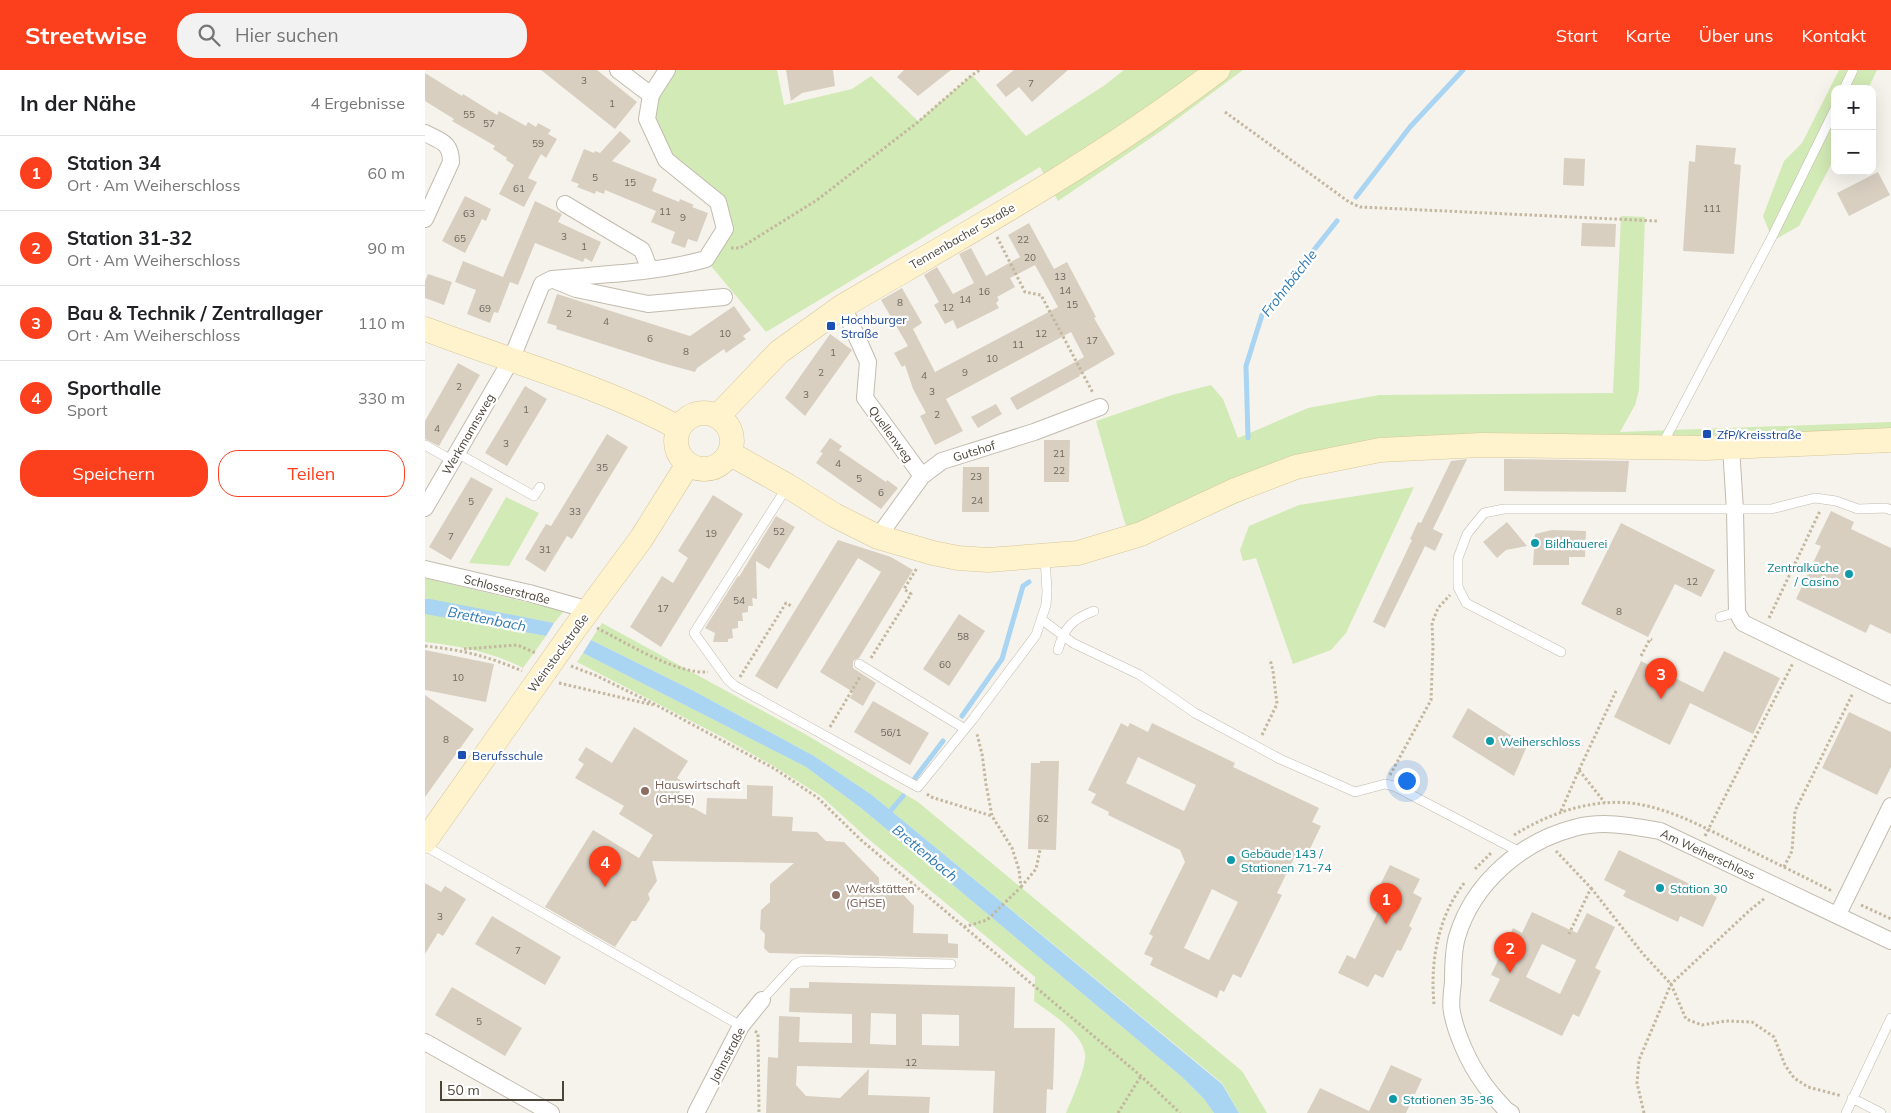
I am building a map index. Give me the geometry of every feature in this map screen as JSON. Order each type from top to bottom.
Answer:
[{"type":"street","points":[[617,70],[651,95]]},
{"type":"street","points":[[551,279],[650,270],[706,259],[725,229],[718,202],[666,160],[647,119],[651,95],[667,70]]},
{"type":"street","name":"Tennenbacher Straße","points":[[718,416],[779,352],[843,306],[1100,153],[1181,98],[1218,70]]},
{"type":"street","points":[[425,133],[446,144],[451,153],[451,162],[425,219]]},
{"type":"street","points":[[565,204],[642,250],[650,270]]},
{"type":"street","points":[[551,279],[576,289],[649,304],[724,297]]},
{"type":"street","name":"Werkmannsweg","points":[[425,508],[511,360],[542,284],[551,279]]},
{"type":"street","name":"Quellenweg","points":[[843,306],[869,362],[865,398],[922,476]]},
{"type":"street","points":[[425,329],[649,412],[679,428]]},
{"type":"street","name":"Gutshof","points":[[878,537],[922,476],[942,461],[1034,432],[1100,407]]},
{"type":"street","points":[[707,412],[718,416],[726,424],[731,434],[732,444],[729,453],[722,462],[710,468],[698,468],[688,464],[681,457],[677,448],[676,437],[679,428],[685,420],[695,414],[707,412]]},
{"type":"street","points":[[729,453],[788,486],[834,515],[878,537],[933,553],[958,558],[988,560],[1078,553],[1141,534],[1233,491],[1295,467],[1348,455],[1389,449],[1473,445],[1661,448],[1731,447],[1891,440]]},
{"type":"street","points":[[1731,447],[1735,510],[1737,612],[1743,624],[1799,650],[1818,664],[1859,679],[1891,695]]},
{"type":"street","name":"Weinstockstraße","points":[[425,841],[541,667],[581,620],[641,539],[688,464]]},
{"type":"street","name":"Schlosserstraße","points":[[425,569],[529,593],[581,620]]},
{"type":"street","points":[[1837,914],[1891,806]]},
{"type":"street","name":"Am Weiherschloss","points":[[1511,1113],[1506,1110],[1482,1082],[1464,1048],[1452,1012],[1453,958],[1464,917],[1493,876],[1521,852],[1544,839],[1575,828],[1619,823],[1660,830],[1891,941]]},
{"type":"street","name":"Jahnstraße","points":[[696,1113],[741,1026],[762,1000]]},
{"type":"street","points":[[425,1042],[551,1113]]},
{"type":"lane","points":[[1846,85],[1853,70]]},
{"type":"lane","points":[[1661,448],[1773,235],[1831,117]]},
{"type":"lane","points":[[425,445],[455,457],[535,496],[540,487]]},
{"type":"lane","points":[[788,486],[694,632],[731,683],[918,787],[973,719],[1032,641],[1046,604],[1045,556]]},
{"type":"lane","points":[[1561,652],[1466,603],[1457,588],[1459,558],[1467,534],[1484,513],[1504,509],[1771,510],[1815,498],[1826,499],[1858,509],[1886,508],[1891,510]]},
{"type":"lane","points":[[1058,650],[1062,635],[1077,617],[1094,611]]},
{"type":"lane","points":[[1720,617],[1737,612]]},
{"type":"lane","points":[[1041,619],[1073,643],[1140,674],[1195,713],[1257,747],[1355,792],[1385,784],[1394,786],[1521,852]]},
{"type":"lane","points":[[859,664],[965,729]]},
{"type":"lane","points":[[425,846],[741,1026]]},
{"type":"lane","points":[[762,1000],[795,964],[802,961],[951,964]]},
{"type":"lane","points":[[1845,1113],[1891,1018]]},
{"type":"lane","points":[[1852,1098],[1881,1113]]},
{"type":"path","points":[[713,249],[740,248],[817,200],[918,122],[980,70]]},
{"type":"path","points":[[1225,112],[1349,202],[1360,207],[1657,221]]},
{"type":"path","points":[[989,220],[1025,292],[1041,295],[1100,407]]},
{"type":"path","points":[[1762,633],[1826,499]]},
{"type":"path","points":[[909,580],[915,570]]},
{"type":"path","points":[[1385,784],[1431,700],[1432,623],[1438,608],[1457,588]]},
{"type":"path","points":[[731,683],[786,603],[793,607]]},
{"type":"path","points":[[581,620],[678,668],[701,672],[721,671]]},
{"type":"path","points":[[1641,656],[1650,639],[1652,640]]},
{"type":"path","points":[[461,650],[517,645],[541,667],[573,687],[658,706]]},
{"type":"path","points":[[425,646],[461,650],[502,662],[541,667]]},
{"type":"path","points":[[1699,848],[1799,650]]},
{"type":"path","points":[[1257,747],[1277,704],[1270,659]]},
{"type":"path","points":[[569,665],[597,676],[658,706],[775,769],[818,798],[861,840],[1141,1076],[1180,1113]]},
{"type":"path","points":[[1784,867],[1792,851],[1795,811],[1859,679]]},
{"type":"path","points":[[1561,811],[1616,691]]},
{"type":"path","points":[[973,719],[983,754],[992,816],[1012,848],[1019,870],[1021,887]]},
{"type":"path","points":[[1579,770],[1605,803]]},
{"type":"path","points":[[918,787],[931,797],[992,816]]},
{"type":"path","points":[[1434,1008],[1432,991],[1435,951],[1441,924],[1458,891],[1481,862],[1503,842],[1527,827],[1561,811],[1584,806],[1605,803],[1630,803],[1665,811],[1709,830],[1891,919]]},
{"type":"path","points":[[1544,839],[1591,888],[1643,954],[1671,984],[1686,1019],[1702,1025],[1726,1021],[1752,1022],[1774,1036],[1785,1065],[1794,1078],[1807,1087],[1852,1098]]},
{"type":"path","points":[[964,927],[987,920],[1021,887],[1036,869],[1040,850]]},
{"type":"path","points":[[1644,1113],[1637,1083],[1639,1060],[1671,984],[1750,910],[1779,887]]},
{"type":"path","points":[[1569,934],[1591,888]]},
{"type":"path","points":[[741,1026],[759,1033],[759,1113]]},
{"type":"path","points":[[1118,1113],[1141,1076]]},
{"type":"green space","points":[[668,70],[777,70],[784,105],[852,89],[871,76],[918,121],[972,75],[1026,136],[1105,85],[1124,70],[1243,70],[1161,131],[1058,201],[1040,167],[766,332],[706,260],[715,251],[720,202],[667,158],[648,119]]},
{"type":"green space","points":[[1839,70],[1877,70],[1870,85],[1831,85]]},
{"type":"green space","points":[[1831,86],[1831,165],[1799,226],[1773,241],[1763,216],[1784,161],[1802,143]]},
{"type":"green space","points":[[1621,216],[1645,217],[1639,390],[1635,405],[1620,432],[1891,422],[1891,447],[1399,457],[1300,476],[1145,543],[1134,546],[1124,520],[1096,421],[1172,395],[1211,385],[1223,399],[1238,438],[1308,408],[1379,395],[1613,393]]},
{"type":"green space","points":[[1414,487],[1346,633],[1331,650],[1293,664],[1256,558],[1243,561],[1240,550],[1249,526],[1299,505]]},
{"type":"green space","points":[[506,497],[539,513],[509,566],[469,563]]},
{"type":"green space","points":[[425,578],[564,611],[554,623],[425,599]]},
{"type":"green space","points":[[425,614],[546,636],[523,668],[476,650],[425,642]]},
{"type":"green space","points":[[602,623],[805,734],[918,802],[1242,1071],[1267,1113],[1239,1113],[1222,1083],[872,795],[814,756],[692,690],[591,640]]},
{"type":"green space","points":[[583,653],[806,767],[861,808],[1182,1077],[1204,1099],[1214,1113],[1066,1113],[1081,1075],[1085,1054],[1083,1046],[1072,1031],[1034,1001],[1035,977],[866,837],[821,796],[724,738],[577,662]]},
{"type":"water","name":"Brettenbach","points":[[425,599],[554,623],[546,636],[425,614]]},
{"type":"water","name":"Brettenbach","points":[[591,640],[692,690],[814,756],[872,795],[1222,1084],[1239,1113],[1214,1113],[1204,1099],[1182,1077],[861,808],[806,767],[583,653]]},
{"type":"building","points":[[541,70],[597,70],[637,102],[615,129]]},
{"type":"building","points":[[786,70],[833,70],[835,86],[802,93],[791,101]]},
{"type":"building","points":[[904,70],[951,70],[918,96],[897,77]]},
{"type":"building","points":[[1014,70],[1068,70],[1032,102],[1019,87],[1006,97],[996,85]]},
{"type":"building","points":[[425,73],[497,115],[499,111],[526,126],[528,122],[536,127],[538,123],[551,130],[548,134],[557,139],[546,158],[541,154],[528,178],[537,182],[524,207],[499,194],[514,165],[493,149],[495,146],[452,121],[454,119],[425,101]]},
{"type":"building","points":[[620,131],[631,141],[612,161],[657,179],[652,191],[679,202],[680,199],[694,205],[692,207],[708,213],[697,242],[688,239],[685,248],[671,243],[675,232],[651,222],[656,211],[605,190],[604,194],[596,191],[595,194],[577,187],[579,184],[571,181],[584,149],[600,153]]},
{"type":"building","points":[[1696,145],[1736,148],[1734,164],[1741,165],[1734,254],[1683,251],[1689,161],[1695,162]]},
{"type":"building","points":[[1564,158],[1585,159],[1584,186],[1563,185]]},
{"type":"building","points":[[1878,172],[1890,195],[1849,216],[1837,193],[1872,175],[1876,175]]},
{"type":"building","points":[[465,196],[491,209],[486,221],[482,219],[465,253],[442,241]]},
{"type":"building","points":[[535,201],[562,214],[558,222],[601,242],[592,262],[585,258],[583,262],[535,243],[518,285],[510,282],[498,313],[494,312],[490,323],[467,314],[476,290],[455,282],[463,261],[503,277]]},
{"type":"building","points":[[1029,223],[1054,269],[1067,262],[1096,317],[1094,318],[1115,354],[1080,376],[1017,410],[1010,398],[1084,357],[1071,332],[946,399],[963,431],[935,445],[920,416],[926,413],[913,389],[905,365],[902,367],[894,353],[908,346],[881,300],[902,288],[922,323],[913,329],[935,372],[1058,307],[1035,265],[1010,278],[1015,287],[997,297],[999,300],[996,303],[999,308],[957,329],[953,320],[945,324],[934,305],[939,302],[924,275],[937,267],[953,294],[974,283],[959,254],[971,248],[986,276],[1020,257],[1008,235]]},
{"type":"building","points":[[1582,223],[1616,224],[1615,247],[1581,246]]},
{"type":"building","points":[[428,274],[452,282],[444,305],[425,298],[425,281]]},
{"type":"building","points":[[557,294],[690,336],[734,306],[751,330],[743,336],[746,339],[726,353],[724,349],[697,368],[695,372],[556,329],[557,326],[547,323]]},
{"type":"building","points":[[830,334],[852,350],[805,416],[785,398]]},
{"type":"building","points":[[458,363],[480,375],[439,446],[425,439],[425,421]]},
{"type":"building","points":[[525,386],[547,399],[507,466],[485,453]]},
{"type":"building","points":[[996,404],[1002,414],[978,428],[971,417]]},
{"type":"building","points":[[607,434],[628,447],[572,539],[567,536],[545,572],[525,559],[546,524],[551,526]]},
{"type":"building","points":[[830,438],[842,446],[839,450],[898,488],[881,509],[816,463],[823,453],[820,452]]},
{"type":"building","points":[[1044,440],[1070,440],[1069,482],[1044,482]]},
{"type":"building","points":[[1467,459],[1433,529],[1443,534],[1435,551],[1425,546],[1385,628],[1373,622],[1412,540],[1410,539],[1418,522],[1421,523],[1451,461]]},
{"type":"building","points":[[1504,459],[1629,461],[1626,492],[1504,491]]},
{"type":"building","points":[[963,467],[989,467],[989,512],[962,512]]},
{"type":"building","points":[[471,477],[493,489],[451,560],[429,547]]},
{"type":"building","points":[[713,495],[743,514],[661,647],[630,627],[662,576],[673,583],[688,558],[678,551]]},
{"type":"building","name":"Zentralküche / Casino","points":[[1831,511],[1854,522],[1851,529],[1891,548],[1891,634],[1870,624],[1866,633],[1796,599],[1821,546],[1815,544]]},
{"type":"building","points":[[776,516],[795,527],[769,569],[756,561],[757,599],[752,598],[753,606],[748,606],[748,612],[742,613],[743,621],[738,621],[738,628],[732,629],[733,638],[728,639],[728,642],[713,642],[715,633],[705,628]]},
{"type":"building","points":[[1507,522],[1527,546],[1506,550],[1497,558],[1483,542]]},
{"type":"building","points":[[1621,523],[1715,570],[1701,597],[1675,584],[1648,637],[1581,604]]},
{"type":"building","name":"Bildhauerei","points":[[1552,530],[1586,531],[1585,557],[1569,557],[1569,565],[1533,565],[1535,534]]},
{"type":"building","points":[[838,540],[891,557],[913,570],[859,658],[853,661],[853,668],[876,683],[863,706],[850,698],[853,692],[820,672],[881,572],[858,558],[777,689],[755,676]]},
{"type":"building","points":[[959,614],[985,631],[949,686],[923,669]]},
{"type":"building","points":[[425,650],[494,664],[486,702],[425,690]]},
{"type":"building","points":[[1724,651],[1780,678],[1753,734],[1690,703],[1670,745],[1614,717],[1641,661],[1703,692]]},
{"type":"building","points":[[425,695],[474,729],[425,797]]},
{"type":"building","points":[[873,701],[929,733],[910,765],[854,732]]},
{"type":"building","name":"Weiherschloss","points":[[1468,708],[1527,746],[1514,776],[1452,737]]},
{"type":"building","points":[[1849,712],[1891,732],[1891,767],[1877,795],[1822,768]]},
{"type":"building","name":"Gebäude 143 / Stationen 71-74","points":[[1121,723],[1128,727],[1130,723],[1148,732],[1152,723],[1235,763],[1233,767],[1319,808],[1312,822],[1321,826],[1308,853],[1299,848],[1277,893],[1282,895],[1241,978],[1233,974],[1224,992],[1220,990],[1217,998],[1150,965],[1153,958],[1144,954],[1153,936],[1149,934],[1185,862],[1180,850],[1108,815],[1109,812],[1091,803],[1096,794],[1088,790]],"holes":[[[1138,757],[1196,785],[1184,811],[1126,783]],[[1212,889],[1238,902],[1209,960],[1184,948]]]},
{"type":"building","points":[[634,727],[688,761],[677,778],[685,783],[676,798],[706,815],[707,798],[747,799],[747,785],[773,786],[772,816],[793,817],[792,831],[817,832],[826,841],[844,842],[879,878],[879,887],[896,887],[914,906],[913,933],[948,934],[948,943],[958,944],[958,958],[769,953],[764,948],[765,934],[760,929],[761,910],[770,902],[770,884],[794,863],[652,861],[657,881],[648,894],[650,899],[636,921],[632,921],[615,947],[545,907],[593,830],[639,858],[653,835],[619,814],[624,806],[575,778],[584,764],[578,760],[586,747],[612,763]]},
{"type":"building","points":[[1040,761],[1059,761],[1056,850],[1028,849],[1031,763],[1040,763]]},
{"type":"building","name":"Station 30","points":[[1619,850],[1717,897],[1703,927],[1680,916],[1678,922],[1623,896],[1626,891],[1604,880]]},
{"type":"building","points":[[1390,865],[1420,879],[1413,893],[1422,898],[1409,926],[1412,928],[1401,951],[1397,950],[1383,978],[1375,974],[1368,987],[1338,973],[1347,955],[1355,959],[1390,887],[1381,883]]},
{"type":"building","points":[[425,883],[441,892],[445,886],[466,899],[443,936],[438,933],[425,954]]},
{"type":"building","points":[[1532,912],[1577,933],[1587,913],[1615,927],[1595,968],[1601,971],[1579,1017],[1573,1014],[1562,1036],[1489,1001],[1500,979],[1491,975],[1513,928],[1522,933]],"holes":[[[1542,944],[1576,960],[1560,994],[1526,977]]]},
{"type":"building","points":[[492,916],[561,957],[545,985],[475,944]]},
{"type":"building","points":[[809,982],[1015,987],[1014,1028],[1055,1028],[1053,1090],[1047,1089],[1046,1113],[993,1113],[995,1071],[797,1066],[796,1085],[806,1096],[840,1098],[869,1069],[868,1095],[930,1097],[929,1113],[766,1113],[768,1057],[778,1058],[779,1016],[800,1017],[799,1042],[852,1043],[852,1014],[789,1012],[790,988],[809,988]],"holes":[[[871,1013],[896,1014],[896,1045],[870,1044]],[[922,1014],[959,1015],[959,1046],[922,1045]]]},
{"type":"building","points":[[452,987],[522,1028],[505,1056],[435,1015]]},
{"type":"building","name":"Stationen 35-36","points":[[1391,1065],[1422,1079],[1406,1113],[1307,1113],[1320,1088],[1369,1111]]},
{"type":"waterway","name":"Frohnbächle","points":[[1356,197],[1410,127],[1463,70]]},
{"type":"waterway","name":"Frohnbächle","points":[[1248,438],[1246,366],[1262,315],[1337,221]]},
{"type":"waterway","name":"Frohnbächle","points":[[962,716],[1002,659],[1023,586],[1029,582]]},
{"type":"waterway","name":"Frohnbächle","points":[[915,778],[943,741]]},
{"type":"waterway","name":"Frohnbächle","points":[[887,815],[903,796]]},
{"type":"place","name":"Hochburger Straße","points":[[831,326]]},
{"type":"place","name":"ZfP/Kreisstraße","points":[[1707,434]]},
{"type":"place","name":"Bildhauerei","points":[[1535,543]]},
{"type":"place","name":"Zentralküche / Casino","points":[[1849,574]]},
{"type":"place","name":"Bau & Technik / Zentrallager","points":[[1661,699]]},
{"type":"place","name":"Weiherschloss","points":[[1490,741]]},
{"type":"place","name":"Berufsschule","points":[[462,755]]},
{"type":"place","name":"Hauswirtschaft (GHSE)","points":[[645,791]]},
{"type":"place","name":"Gebäude 143 / Stationen 71-74","points":[[1231,860]]},
{"type":"place","name":"Sporthalle","points":[[605,887]]},
{"type":"place","name":"Station 30","points":[[1660,888]]},
{"type":"place","name":"Werkstätten (GHSE)","points":[[836,895]]},
{"type":"place","name":"Station 34","points":[[1386,924]]},
{"type":"place","name":"Station 31-32","points":[[1510,973]]},
{"type":"place","name":"Stationen 35-36","points":[[1393,1099]]}]
